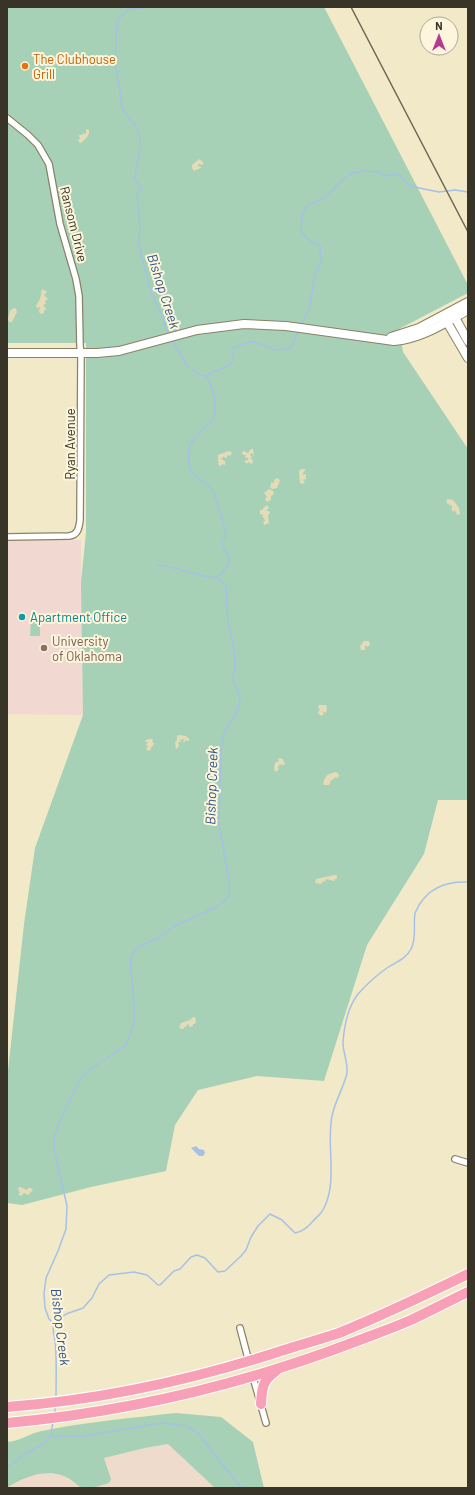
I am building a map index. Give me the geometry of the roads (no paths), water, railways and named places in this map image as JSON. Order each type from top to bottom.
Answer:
[{"type":"highway","points":[[7,1407],[81,1399],[178,1380],[249,1362],[344,1330],[399,1308],[468,1274]]},
{"type":"highway","points":[[7,1423],[40,1420],[131,1406],[188,1394],[252,1377],[311,1358],[410,1320],[468,1292]]},
{"type":"highway","points":[[261,1404],[264,1383],[268,1376],[280,1368]]},
{"type":"main road","points":[[453,314],[468,302]]},
{"type":"main road","points":[[7,353],[97,353],[119,351],[188,332],[218,326],[244,324],[274,324],[385,339],[404,334],[453,314],[468,310]]},
{"type":"main road","points":[[453,314],[468,341]]},
{"type":"main road","points":[[445,318],[468,358]]},
{"type":"street","name":"Ransom Drive","points":[[7,118],[38,145],[49,164],[60,224],[76,279],[79,296],[81,353]]},
{"type":"street","name":"Ryan Avenue","points":[[7,537],[69,536],[76,534],[80,520],[81,353]]},
{"type":"street","points":[[455,1159],[468,1164]]},
{"type":"street","points":[[240,1328],[249,1362]]},
{"type":"street","points":[[252,1377],[266,1423]]},
{"type":"water","points":[[196,1146],[199,1149],[204,1150],[205,1153],[203,1156],[199,1156],[191,1148]]},
{"type":"waterway","name":"Bishop Creek","points":[[147,7],[127,10],[117,21],[115,59],[122,107],[135,125],[140,137],[140,150],[135,176],[135,179],[141,186],[137,196],[140,224],[139,245],[151,292],[163,318],[168,335]]},
{"type":"waterway","points":[[301,325],[309,309],[316,271],[322,262],[320,254],[321,247],[310,241],[301,233],[303,212],[308,205],[326,197],[343,179],[352,173],[365,171],[378,172],[385,176],[396,174],[410,186],[424,189],[439,192],[455,190],[468,192]]},
{"type":"waterway","points":[[205,376],[229,365],[234,359],[232,353],[233,348],[245,343],[253,342],[267,346],[274,350],[291,348],[299,330]]},
{"type":"waterway","name":"Bishop Creek","points":[[56,1397],[54,1324],[49,1319],[45,1308],[44,1294],[46,1278],[66,1229],[67,1206],[54,1149],[54,1137],[62,1116],[81,1078],[88,1071],[126,1045],[134,1024],[134,1003],[130,961],[133,953],[140,946],[160,937],[176,925],[217,907],[229,896],[230,886],[219,825],[221,750],[224,733],[238,710],[240,698],[233,678],[235,668],[234,646],[228,624],[226,585],[216,578],[228,565],[229,558],[222,545],[222,540],[225,539],[226,533],[213,490],[191,472],[188,457],[190,445],[212,421],[215,412],[215,400],[209,380],[187,365],[172,340]]},
{"type":"waterway","points":[[157,565],[216,578]]},
{"type":"waterway","points":[[54,1324],[66,1314],[83,1308],[92,1298],[99,1284],[109,1275],[134,1272],[147,1275],[158,1285],[160,1285],[174,1271],[180,1269],[191,1257],[197,1255],[205,1258],[218,1272],[225,1271],[246,1250],[251,1237],[258,1226],[270,1214],[282,1220],[295,1233],[306,1228],[320,1214],[328,1197],[330,1186],[330,1139],[333,1110],[347,1073],[343,1043],[344,1030],[349,1011],[358,994],[387,968],[404,958],[411,949],[414,940],[415,913],[423,899],[440,886],[468,882]]},
{"type":"waterway","name":"Bishop Creek","points":[[55,1405],[55,1413]]},
{"type":"waterway","name":"Bishop Creek","points":[[7,1468],[22,1456],[43,1444],[51,1436],[53,1421]]},
{"type":"waterway","points":[[51,1436],[83,1436],[162,1423],[187,1426],[198,1433],[242,1488]]},
{"type":"railway","points":[[351,7],[468,232]]},
{"type":"place","name":"The Clubhouse Grill","points":[[25,66]]},
{"type":"place","name":"Apartment Office","points":[[22,617]]},
{"type":"place","name":"University of Oklahoma","points":[[44,648]]}]
